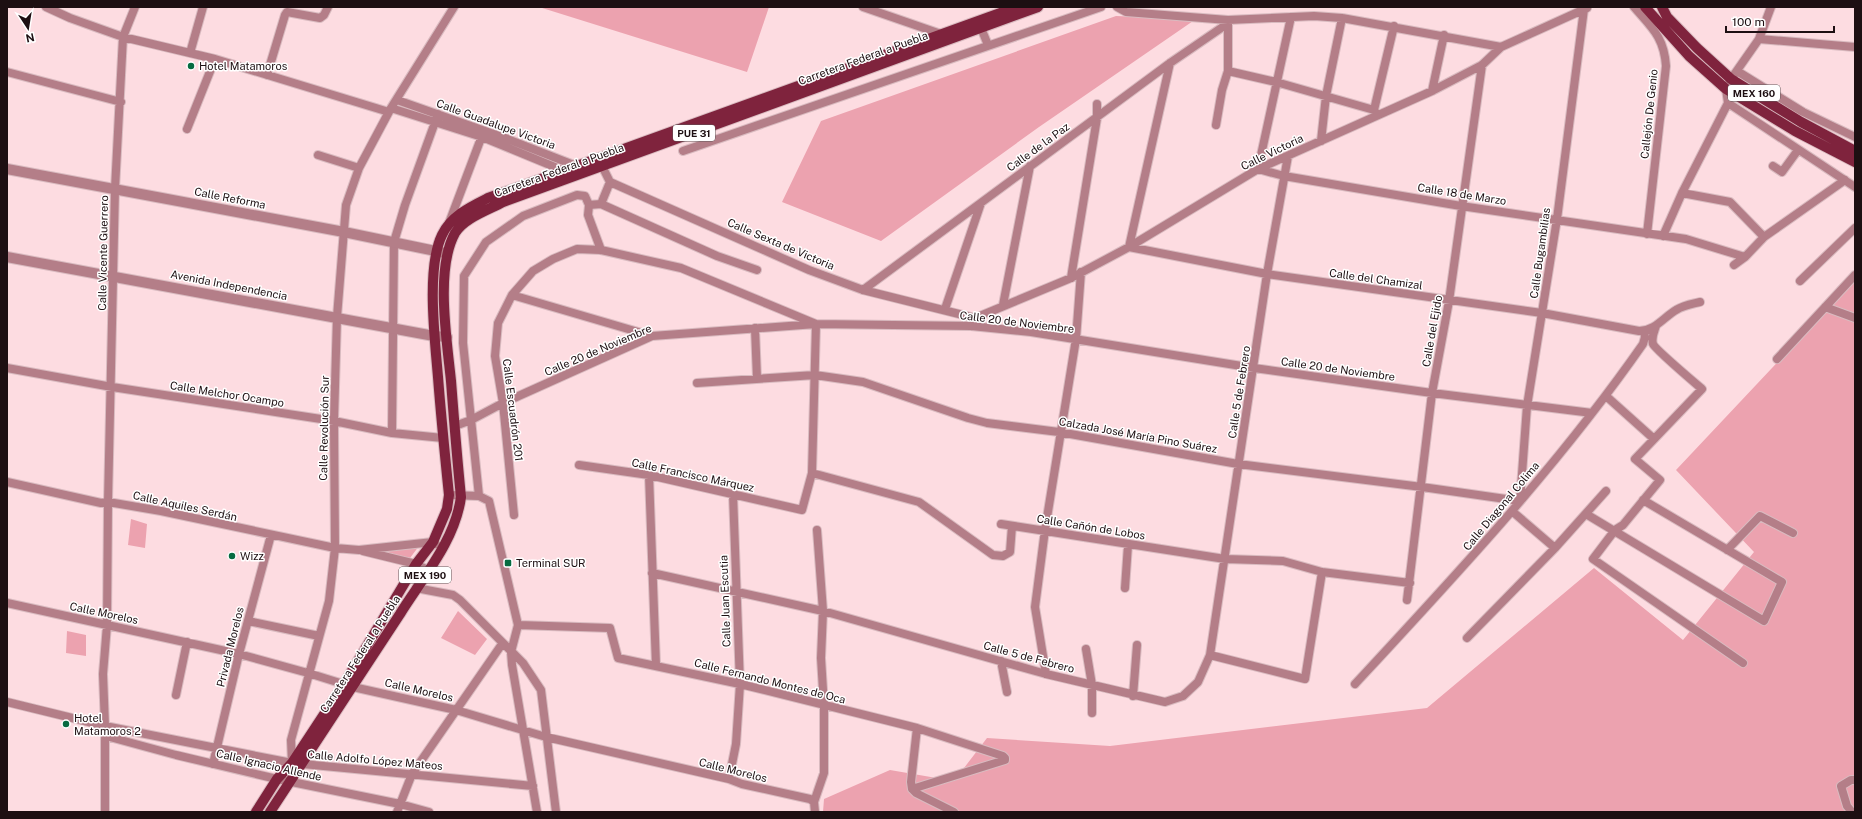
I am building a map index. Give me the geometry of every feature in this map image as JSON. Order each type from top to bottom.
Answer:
[{"type":"main road","name":"Carretera Federal a Puebla","points":[[277,780],[292,764],[416,588],[443,547],[459,514],[461,496],[447,337],[444,278],[447,253],[456,232],[469,220],[550,180],[564,170],[576,166],[600,162],[943,38],[1017,7]]},
{"type":"main road","name":"Carretera Federal a Puebla","points":[[943,38],[981,28],[1038,7]]},
{"type":"main road","name":"MEX 160","points":[[1645,7],[1667,33],[1726,89],[1795,131],[1855,162]]},
{"type":"main road","name":"MEX 160","points":[[1658,7],[1697,48],[1801,122],[1855,151]]},
{"type":"main road","points":[[1662,7],[1667,17]]},
{"type":"main road","name":"Carretera Federal a Puebla","points":[[290,782],[349,685],[416,564],[433,542],[448,509],[449,495],[434,336],[434,272],[436,251],[449,224],[465,210],[488,198],[550,180],[574,177],[586,172],[600,162]]},
{"type":"main road","name":"MEX 190","points":[[256,812],[277,780]]},
{"type":"main road","name":"MEX 190","points":[[270,812],[290,782]]},
{"type":"street","name":"Calle Guadalupe Victoria","points":[[46,7],[70,18],[123,37],[215,59],[390,110],[437,118]]},
{"type":"street","name":"Calle Vicente Guerrero","points":[[105,812],[106,736],[102,674],[107,625],[108,502],[112,388],[115,189],[121,102],[123,37],[135,7]]},
{"type":"street","points":[[190,53],[203,7]]},
{"type":"street","points":[[267,75],[285,15],[291,12],[320,18],[324,15],[328,7]]},
{"type":"street","name":"Calle Revolución Sur","points":[[292,764],[291,740],[308,673],[329,601],[335,548],[334,421],[337,317],[346,205],[359,168],[390,110],[454,7]]},
{"type":"street","points":[[864,7],[943,38]]},
{"type":"street","points":[[683,151],[1101,7]]},
{"type":"street","points":[[1117,7],[1126,12],[1228,22],[1290,17],[1342,18],[1444,35],[1502,47]]},
{"type":"street","name":"Callejón De Genio","points":[[1634,7],[1660,38],[1665,52],[1666,66],[1647,234]]},
{"type":"street","points":[[1663,236],[1682,192],[1728,103],[1726,89],[1759,39],[1771,7]]},
{"type":"street","name":"Calle Victoria","points":[[975,318],[1082,272],[1129,247],[1258,169],[1321,141],[1376,113],[1432,92],[1482,65],[1502,47],[1587,8]]},
{"type":"street","name":"Calle Bugambilias","points":[[1520,501],[1527,406],[1587,8]]},
{"type":"street","points":[[1258,169],[1290,17]]},
{"type":"street","points":[[1321,141],[1326,96],[1342,18]]},
{"type":"street","points":[[1216,125],[1222,90],[1228,71],[1228,22]]},
{"type":"street","name":"Calle de la Paz","points":[[863,290],[1030,166],[1098,118],[1170,63],[1228,22]]},
{"type":"street","points":[[1228,71],[1276,82],[1326,96],[1376,113],[1394,26]]},
{"type":"street","points":[[981,28],[988,45]]},
{"type":"street","points":[[1432,92],[1444,35]]},
{"type":"street","points":[[1759,39],[1855,47]]},
{"type":"street","points":[[187,129],[215,59]]},
{"type":"street","points":[[1129,247],[1170,63]]},
{"type":"street","name":"Calle del Ejido","points":[[1407,600],[1422,487],[1432,393],[1448,301],[1482,65]]},
{"type":"street","points":[[7,72],[121,102]]},
{"type":"street","points":[[1734,75],[1803,112],[1855,137]]},
{"type":"street","name":"Calle Guadalupe Victoria","points":[[397,100],[437,118],[576,166],[586,172]]},
{"type":"street","points":[[1728,103],[1855,186]]},
{"type":"street","points":[[1070,278],[1098,118],[1097,104]]},
{"type":"street","points":[[392,433],[394,242],[405,205],[437,118]]},
{"type":"street","name":"Calle Guadalupe Victoria","points":[[483,134],[564,170],[574,177]]},
{"type":"street","points":[[449,224],[483,134]]},
{"type":"street","points":[[1773,166],[1782,172],[1798,150]]},
{"type":"street","points":[[318,155],[359,168]]},
{"type":"street","name":"Calle 5 de Febrero","points":[[652,573],[823,611],[1001,662],[1133,696],[1165,702],[1183,696],[1198,682],[1210,655],[1226,559],[1238,464],[1254,368],[1267,274],[1288,156]]},
{"type":"street","points":[[600,162],[610,182],[601,204]]},
{"type":"street","points":[[1003,305],[1030,166]]},
{"type":"street","name":"Calle Reforma","points":[[7,169],[344,232],[447,253]]},
{"type":"street","name":"Calle 18 de Marzo","points":[[1258,169],[1284,176],[1461,206],[1686,239],[1745,257]]},
{"type":"street","points":[[1734,265],[1745,257],[1764,237],[1845,180]]},
{"type":"street","name":"Calle Sexta de Victoria","points":[[610,182],[809,270],[863,290],[945,309],[975,318]]},
{"type":"street","points":[[1682,192],[1730,202],[1764,237]]},
{"type":"street","points":[[479,496],[463,343],[464,276],[486,242],[523,216],[577,195],[585,196],[589,205],[588,215],[601,250]]},
{"type":"street","points":[[945,309],[981,203]]},
{"type":"street","points":[[589,205],[601,204],[717,256],[757,270]]},
{"type":"street","points":[[1800,281],[1854,230]]},
{"type":"street","name":"Calle del Chamizal","points":[[1129,247],[1267,274],[1448,301],[1542,312],[1644,331]]},
{"type":"street","name":"Calle Escuadrón 201","points":[[514,515],[503,403],[495,356],[498,323],[512,295],[533,271],[554,259],[577,249],[601,250],[681,268],[816,324]]},
{"type":"street","name":"Avenida Independencia","points":[[7,257],[434,336],[447,337]]},
{"type":"street","points":[[1046,674],[1036,607],[1044,530],[1076,339],[1082,272]]},
{"type":"street","points":[[1777,359],[1855,275]]},
{"type":"street","points":[[512,295],[652,336]]},
{"type":"street","points":[[1644,331],[1656,326],[1675,310],[1683,306],[1700,302]]},
{"type":"street","points":[[1825,307],[1855,318]]},
{"type":"street","points":[[970,326],[975,318]]},
{"type":"street","points":[[816,324],[812,473],[919,502],[993,556],[1003,556],[1010,552],[1012,526]]},
{"type":"street","name":"Calle 20 de Noviembre","points":[[455,426],[652,336],[816,324],[970,326],[1076,339],[1254,368],[1432,393],[1592,413]]},
{"type":"street","points":[[1656,326],[1653,336],[1653,344],[1657,350],[1668,357],[1702,389],[1635,459],[1660,480],[1623,525],[1615,530],[1593,560],[1743,663]]},
{"type":"street","points":[[755,328],[757,378]]},
{"type":"street","name":"Calle Diagonal Colima","points":[[1355,684],[1513,512],[1520,501],[1606,396],[1643,344],[1645,337],[1644,331]]},
{"type":"street","name":"Calle Melchor Ocampo","points":[[7,368],[112,388],[334,421],[392,433],[443,438]]},
{"type":"street","name":"Calzada José María Pino Suárez","points":[[697,383],[815,375],[863,382],[968,418],[987,423],[1060,432],[1238,464],[1520,501]]},
{"type":"street","points":[[1606,396],[1654,439]]},
{"type":"street","name":"Calle Francisco Márquez","points":[[579,465],[649,475],[802,510],[812,473]]},
{"type":"street","points":[[649,475],[656,665]]},
{"type":"street","name":"Calle Aquiles Serdán","points":[[7,482],[101,503],[108,502],[161,511],[335,548],[359,550],[416,564],[428,570]]},
{"type":"street","points":[[1467,638],[1555,548],[1606,491]]},
{"type":"street","name":"Calle Juan Escutia","points":[[728,779],[736,744],[740,684],[732,494]]},
{"type":"street","points":[[449,495],[479,496],[489,501],[518,625],[511,652],[512,665],[537,812]]},
{"type":"street","points":[[1586,514],[1615,530],[1764,621],[1782,582],[1643,500]]},
{"type":"street","points":[[1513,512],[1555,548]]},
{"type":"street","points":[[1727,550],[1760,516],[1793,533]]},
{"type":"street","name":"Calle Cañón de Lobos","points":[[1000,524],[1226,559],[1283,561],[1322,572],[1410,584]]},
{"type":"street","points":[[815,812],[814,802],[824,773],[824,706],[821,658],[823,611],[817,530]]},
{"type":"street","name":"Privada Morelos","points":[[213,764],[239,654],[271,535]]},
{"type":"street","points":[[433,542],[443,547]]},
{"type":"street","name":"Calle Aquiles Serdán","points":[[359,550],[433,542]]},
{"type":"street","points":[[1125,588],[1128,545]]},
{"type":"street","points":[[1210,655],[1305,679],[1322,572]]},
{"type":"street","points":[[416,588],[453,595],[460,600],[502,644],[523,663],[541,690],[556,812]]},
{"type":"street","name":"Calle Morelos","points":[[7,603],[239,654],[349,685],[456,710],[546,737],[728,779],[742,784],[810,799],[814,802]]},
{"type":"street","points":[[248,621],[319,636]]},
{"type":"street","name":"Calle Fernando Montes de Oca","points":[[518,625],[610,628],[618,658],[740,684],[917,728],[1004,756],[1005,758],[1005,760],[912,789]]},
{"type":"street","points":[[176,695],[187,642]]},
{"type":"street","points":[[398,808],[412,774],[502,644]]},
{"type":"street","points":[[1133,696],[1137,645]]},
{"type":"street","points":[[1086,649],[1092,685],[1092,713]]},
{"type":"street","points":[[1001,662],[1007,692]]},
{"type":"street","points":[[7,702],[105,726]]},
{"type":"street","name":"Calle Adolfo López Mateos","points":[[105,726],[216,750],[292,764],[533,786]]},
{"type":"street","points":[[917,728],[911,782],[912,789],[916,793],[954,812]]},
{"type":"street","name":"Calle Ignacio Allende","points":[[106,736],[277,780],[398,808],[430,812]]},
{"type":"street","points":[[176,755],[180,741]]},
{"type":"street","points":[[1852,812],[1847,806],[1841,786],[1851,780],[1855,780]]},
{"type":"shaded area","points":[[539,7],[769,7],[747,72]]},
{"type":"shaded area","points":[[1116,16],[1196,19],[1039,127],[881,241],[782,202],[821,121]]},
{"type":"shaded area","points":[[1855,280],[1855,812],[823,812],[824,799],[890,770],[954,781],[987,738],[1110,746],[1427,708],[1594,568],[1683,640],[1754,552],[1676,470]]},
{"type":"shaded area","points":[[131,519],[147,524],[145,548],[128,545]]},
{"type":"shaded area","points":[[419,546],[410,558],[372,550]]},
{"type":"shaded area","points":[[458,611],[487,639],[475,655],[441,638]]},
{"type":"shaded area","points":[[67,631],[86,635],[86,656],[66,653]]},
{"type":"place","name":"Hotel Matamoros","points":[[191,66]]},
{"type":"place","name":"Wizz","points":[[232,556]]},
{"type":"place","name":"Terminal SUR","points":[[508,563]]},
{"type":"place","name":"Hotel Matamoros 2","points":[[66,724]]}]
